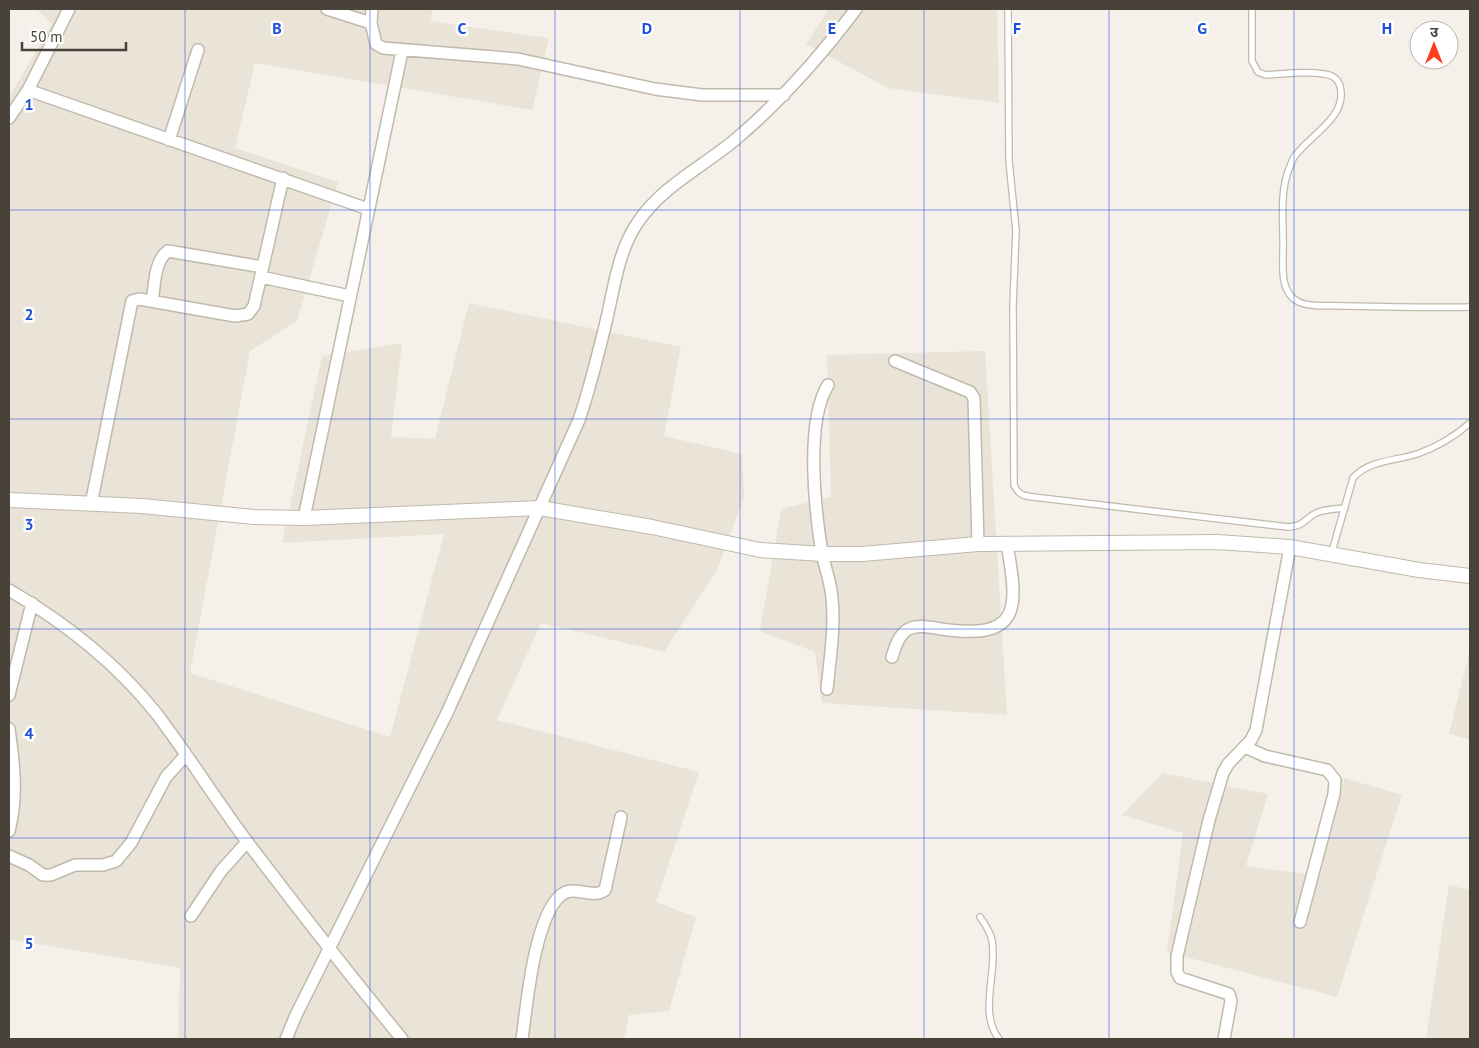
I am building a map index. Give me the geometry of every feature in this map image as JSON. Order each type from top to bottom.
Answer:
[{"type":"street","points":[[9,118],[28,90],[68,9]]},
{"type":"street","points":[[327,9],[371,22]]},
{"type":"street","points":[[372,9],[371,22],[376,44],[383,48],[518,60],[655,89],[702,94],[784,95]]},
{"type":"street","points":[[286,1039],[296,1015],[447,713],[579,420],[593,376],[616,276],[626,243],[638,221],[656,200],[735,140],[784,95],[809,69],[856,9]]},
{"type":"street","points":[[170,140],[198,50]]},
{"type":"street","points":[[304,518],[402,51]]},
{"type":"street","points":[[28,90],[368,209]]},
{"type":"street","points":[[91,504],[129,308],[132,301],[140,299],[235,316],[248,314],[254,306],[283,178]]},
{"type":"street","points":[[152,301],[159,263],[162,256],[168,251],[262,272],[350,296]]},
{"type":"street","points":[[895,361],[970,392],[974,398],[978,544]]},
{"type":"street","points":[[827,689],[833,610],[817,514],[815,433],[822,394],[828,385]]},
{"type":"street","points":[[9,500],[142,506],[254,517],[304,518],[540,508],[652,527],[760,550],[823,554],[862,554],[978,544],[1217,542],[1290,547],[1419,570],[1470,576]]},
{"type":"street","points":[[892,657],[899,638],[907,630],[918,627],[969,633],[987,631],[1000,625],[1008,617],[1012,606],[1014,589],[1007,544]]},
{"type":"street","points":[[1224,1039],[1231,1002],[1229,994],[1226,991],[1180,978],[1176,964],[1207,828],[1220,782],[1228,764],[1245,746],[1256,730],[1290,547]]},
{"type":"street","points":[[9,590],[78,636],[118,671],[155,712],[247,842],[330,950],[402,1039]]},
{"type":"street","points":[[9,695],[32,604]]},
{"type":"street","points":[[9,729],[15,769],[16,792],[9,830]]},
{"type":"street","points":[[1245,746],[1265,756],[1327,770],[1335,780],[1334,794],[1300,922]]},
{"type":"street","points":[[9,856],[29,865],[43,875],[51,875],[75,865],[103,865],[116,861],[131,843],[166,777],[186,755]]},
{"type":"street","points":[[522,1039],[535,954],[548,913],[565,892],[572,890],[596,894],[605,890],[621,817]]},
{"type":"street","points":[[191,916],[221,871],[247,842]]},
{"type":"lane","points":[[1008,9],[1009,161],[1016,231],[1013,347],[1014,485],[1017,492],[1023,496],[1288,527],[1298,527],[1314,514],[1324,510],[1345,508]]},
{"type":"lane","points":[[1252,9],[1252,61],[1258,72],[1266,75],[1323,74],[1333,76],[1339,82],[1342,93],[1340,104],[1335,114],[1295,156],[1288,172],[1284,191],[1283,268],[1284,284],[1288,293],[1297,301],[1314,305],[1404,308],[1470,307]]},
{"type":"lane","points":[[1331,555],[1353,478],[1361,469],[1440,446],[1470,423]]},
{"type":"lane","points":[[980,917],[988,929],[992,940],[994,954],[990,1014],[994,1033],[999,1039]]},
{"type":"shaded area","points":[[36,9],[433,9],[430,21],[549,38],[532,110],[255,63],[235,148],[338,182],[297,321],[250,351],[190,673],[390,737],[444,534],[282,543],[322,356],[402,343],[391,437],[435,439],[469,303],[681,347],[664,436],[742,454],[744,497],[717,570],[664,652],[541,623],[497,720],[699,772],[656,902],[696,917],[669,1011],[629,1015],[624,1039],[178,1039],[180,968],[9,939],[9,97],[52,24]]},
{"type":"shaded area","points":[[829,9],[997,9],[999,103],[888,88],[806,44]]},
{"type":"shaded area","points":[[985,351],[1007,715],[822,703],[815,652],[760,631],[781,509],[831,497],[827,355]]},
{"type":"shaded area","points":[[1470,649],[1470,740],[1449,734]]},
{"type":"shaded area","points":[[1163,773],[1268,794],[1246,866],[1313,875],[1344,778],[1402,795],[1337,997],[1167,952],[1183,833],[1122,815]]},
{"type":"shaded area","points":[[1449,885],[1470,890],[1470,1039],[1426,1039]]}]
